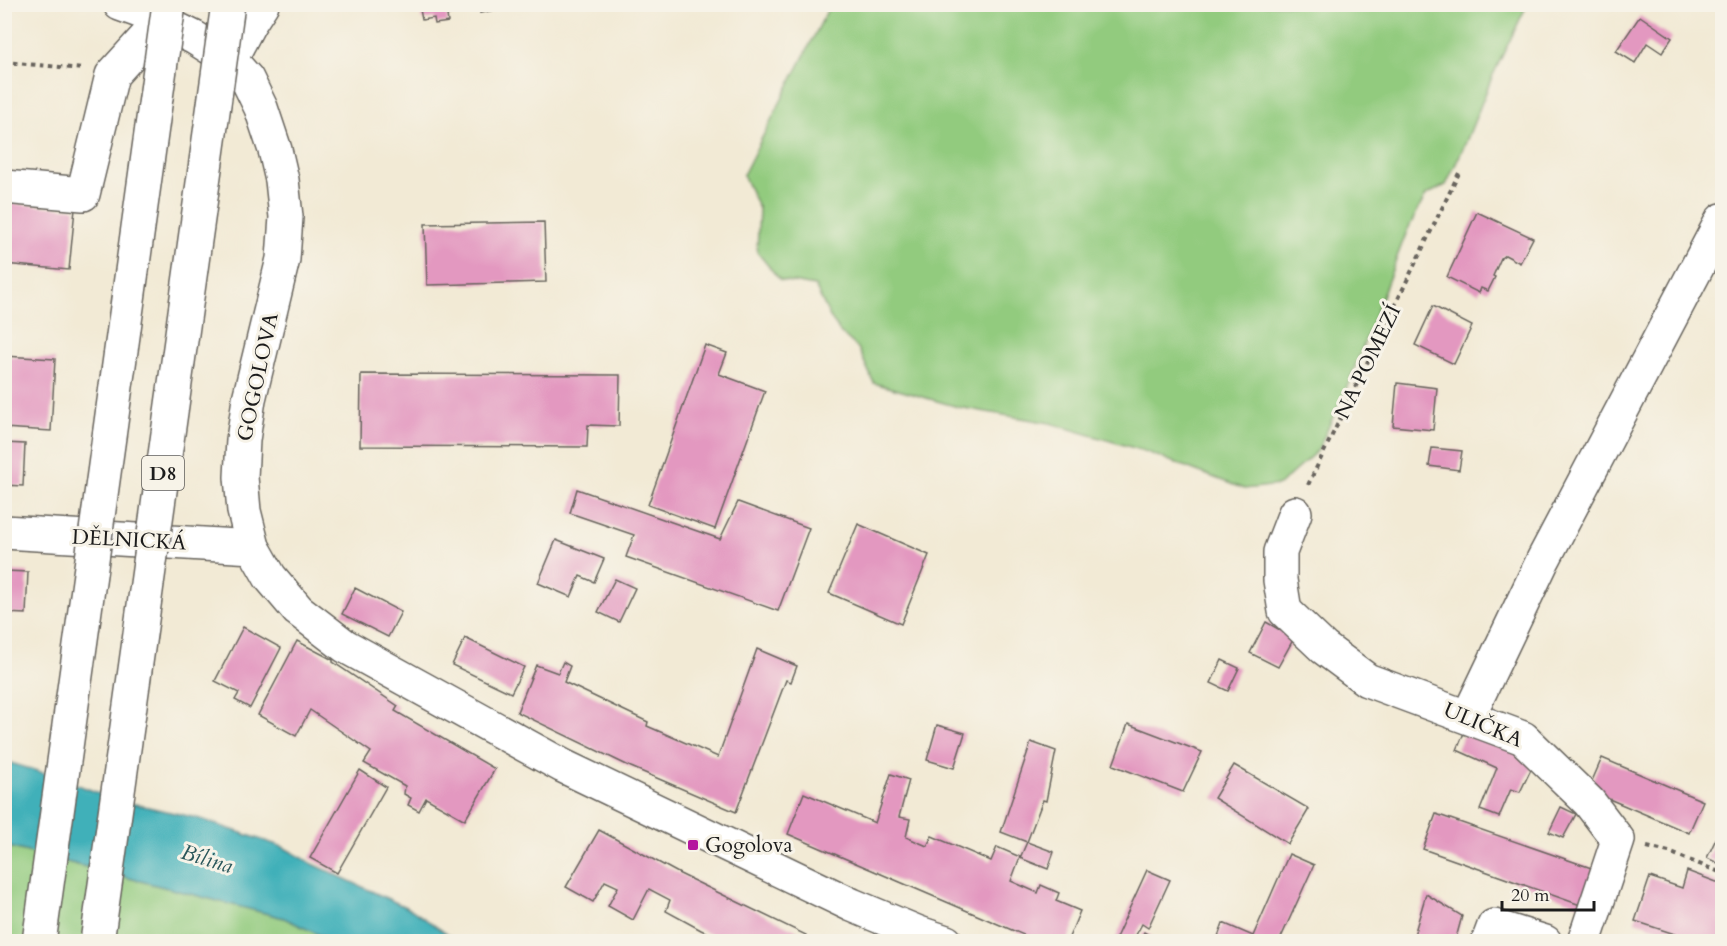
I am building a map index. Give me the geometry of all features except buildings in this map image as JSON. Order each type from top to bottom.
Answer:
[{"type":"main road","name":"GOGOLOVA","points":[[120,4],[161,10],[195,38],[230,60],[246,79],[264,118],[275,150],[282,180],[285,217],[283,259],[249,399],[241,477],[244,511],[253,547],[270,577],[298,610],[345,646],[563,766],[927,939]]},
{"type":"main road","name":"D8","points":[[97,942],[228,4]]},
{"type":"main road","points":[[230,60],[262,4]]},
{"type":"main road","points":[[39,942],[153,123],[161,10]]},
{"type":"main road","points":[[4,186],[83,194],[112,75],[161,10]]},
{"type":"main road","points":[[1468,717],[1543,560],[1722,220]]},
{"type":"main road","name":"ULIČKA","points":[[1295,513],[1280,552],[1280,580],[1285,611],[1324,648],[1367,680],[1523,738],[1589,802],[1618,840]]},
{"type":"main road","name":"DĚLNICKÁ","points":[[4,532],[253,547]]},
{"type":"main road","points":[[1584,942],[1618,840]]},
{"type":"main road","points":[[1488,942],[1494,926],[1545,942]]},
{"type":"path","points":[[4,62],[88,70]]},
{"type":"path","name":"NA POMEZÍ","points":[[1295,513],[1459,173]]},
{"type":"path","points":[[1618,840],[1670,852],[1722,873]]},
{"type":"green space","points":[[830,5],[1527,5],[1492,77],[1446,185],[1426,195],[1407,231],[1350,380],[1318,450],[1279,485],[1244,489],[1144,451],[1050,423],[958,407],[874,383],[858,348],[840,332],[815,286],[780,280],[757,252],[759,209],[743,175]]},
{"type":"green space","points":[[4,846],[284,918],[332,941],[5,941]]},
{"type":"water","name":"Bílina","points":[[4,761],[57,777],[117,800],[197,818],[283,847],[313,864],[412,910],[457,941],[332,941],[284,918],[5,846]]},
{"type":"place","name":"Gogolova","points":[[693,845]]}]
